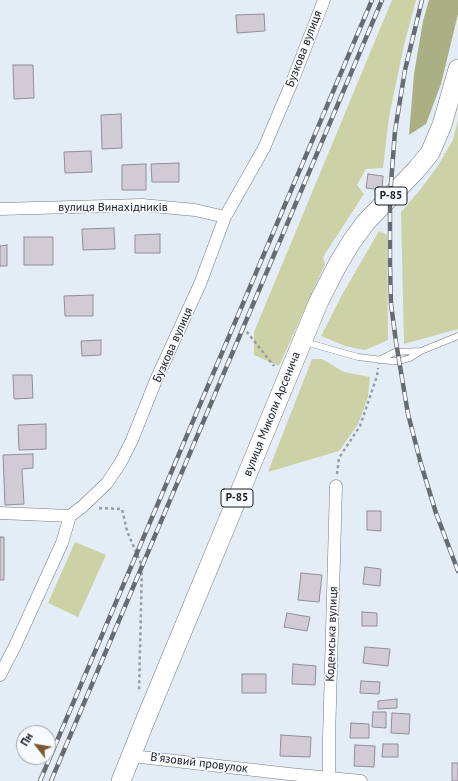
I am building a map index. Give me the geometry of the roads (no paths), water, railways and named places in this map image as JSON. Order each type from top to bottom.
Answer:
[{"type":"main road","name":"вулиця Миколи Арсенича","points":[[121,781],[284,382],[319,301],[338,264],[366,222],[416,170],[430,153],[442,125],[458,69]]},
{"type":"street","name":"Бузкова вулиця","points":[[70,516],[107,483],[121,462],[200,284],[225,217],[264,148],[324,0]]},
{"type":"street","name":"вулиця Винахідників","points":[[0,209],[142,205],[195,210],[225,217]]},
{"type":"street","name":"Кодемська вулиця","points":[[329,779],[336,486]]},
{"type":"street","points":[[0,513],[70,516],[62,543],[15,646],[0,674]]},
{"type":"street","name":"Вʼязовий провулок","points":[[132,756],[329,779],[361,781]]},
{"type":"lane","points":[[302,341],[358,357],[391,362],[410,358],[421,351],[458,336]]},
{"type":"railway","points":[[40,781],[372,0]]},
{"type":"railway","points":[[51,781],[382,0]]},
{"type":"railway","points":[[422,0],[405,70],[395,131],[390,197],[391,304],[408,414],[436,513],[458,571]]}]
